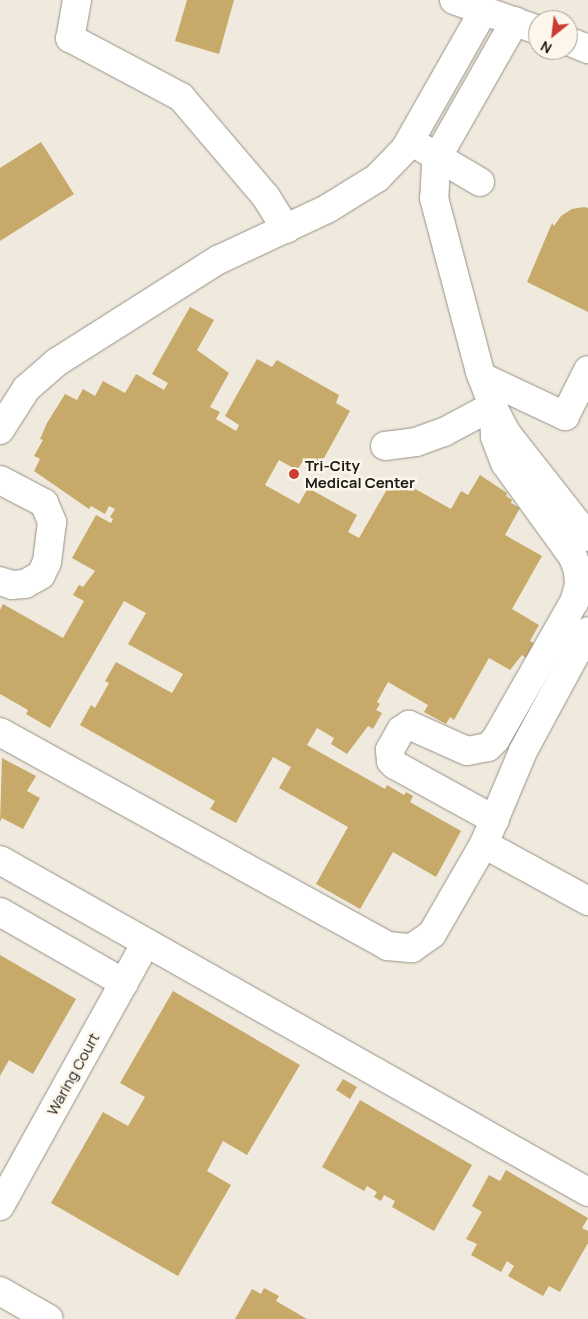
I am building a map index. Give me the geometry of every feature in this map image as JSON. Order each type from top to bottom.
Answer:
[{"type":"street","points":[[76,0],[70,38],[181,97],[266,198],[286,229]]},
{"type":"street","points":[[454,0],[526,25],[439,157],[433,185],[436,211],[482,377],[493,406],[508,434],[588,537]]},
{"type":"street","points":[[0,430],[26,389],[57,362],[218,260],[286,229],[377,178],[392,165],[410,141],[484,10]]},
{"type":"street","points":[[410,141],[480,182]]},
{"type":"street","points":[[482,377],[565,416],[588,370]]},
{"type":"street","points":[[385,446],[416,442],[444,432],[493,406]]},
{"type":"street","points":[[457,747],[478,751],[496,740],[574,602],[579,585],[574,557],[519,486],[505,462],[495,437],[493,406]]},
{"type":"street","points":[[0,480],[44,504],[52,522],[48,562],[41,575],[24,584],[12,585],[0,581]]},
{"type":"street","points":[[0,732],[399,949],[412,948],[432,934],[490,832],[523,751],[588,632]]},
{"type":"street","points":[[513,778],[457,747],[409,725],[401,730],[389,755],[395,765],[588,901]]},
{"type":"street","points":[[0,860],[588,1192]]},
{"type":"street","points":[[0,912],[124,983]]},
{"type":"street","name":"Waring Court","points":[[0,1206],[146,943]]},
{"type":"street","points":[[0,1291],[22,1312],[49,1319]]},
{"type":"building","points":[[187,0],[234,0],[219,54],[175,41]]},
{"type":"building","points":[[41,142],[74,194],[0,241],[0,168]]},
{"type":"building","points":[[588,208],[588,312],[527,282],[552,223],[554,226],[561,216],[572,209]]},
{"type":"building","points":[[190,307],[214,320],[197,350],[229,373],[210,407],[220,412],[216,419],[236,431],[239,425],[225,416],[257,359],[272,367],[277,360],[339,395],[336,403],[350,411],[318,469],[303,461],[297,470],[279,460],[265,485],[299,504],[308,488],[357,515],[348,532],[359,538],[394,477],[451,509],[461,491],[468,495],[480,475],[507,493],[506,496],[512,500],[511,503],[520,508],[505,535],[542,556],[512,609],[539,625],[530,641],[537,645],[529,660],[522,655],[510,670],[489,658],[454,720],[450,717],[446,724],[424,712],[428,705],[388,682],[377,702],[380,704],[376,710],[382,713],[373,729],[368,726],[347,754],[331,744],[334,738],[317,728],[307,745],[385,789],[387,785],[404,795],[406,792],[413,796],[410,802],[461,831],[436,877],[393,852],[360,909],[316,884],[348,827],[279,788],[291,767],[273,757],[236,823],[210,809],[215,801],[80,725],[91,705],[95,708],[109,683],[105,681],[116,662],[172,693],[183,674],[128,644],[146,613],[124,601],[50,728],[26,714],[28,710],[0,694],[0,610],[3,604],[63,638],[84,601],[73,595],[79,585],[83,587],[95,571],[72,558],[96,515],[111,523],[113,519],[110,517],[115,509],[109,506],[105,514],[91,506],[89,509],[34,471],[40,459],[34,456],[43,440],[40,439],[47,423],[65,394],[77,400],[83,389],[95,396],[103,381],[125,393],[136,374],[164,390],[168,383],[152,374]]},
{"type":"building","points":[[2,758],[36,776],[27,791],[40,798],[23,829],[2,818],[0,822]]},
{"type":"building","points":[[0,955],[76,999],[33,1074],[9,1060],[0,1076]]},
{"type":"building","points":[[173,991],[300,1065],[247,1155],[223,1141],[207,1171],[231,1185],[178,1276],[51,1203],[103,1112],[128,1126],[145,1097],[120,1083]]},
{"type":"building","points":[[343,1079],[357,1087],[350,1099],[336,1090]]},
{"type":"building","points":[[360,1100],[472,1165],[434,1231],[392,1207],[395,1201],[384,1195],[381,1201],[374,1197],[377,1192],[367,1186],[364,1191],[322,1167]]},
{"type":"building","points":[[506,1170],[588,1218],[582,1228],[588,1231],[588,1243],[560,1292],[549,1286],[543,1296],[508,1276],[514,1266],[507,1261],[501,1272],[471,1255],[477,1244],[466,1239],[482,1212],[472,1206],[489,1175],[500,1181]]},
{"type":"building","points":[[264,1288],[279,1296],[276,1301],[307,1319],[235,1319],[252,1289],[261,1294]]},
{"type":"place","name":"Tri-City Medical Center","points":[[294,474]]}]
